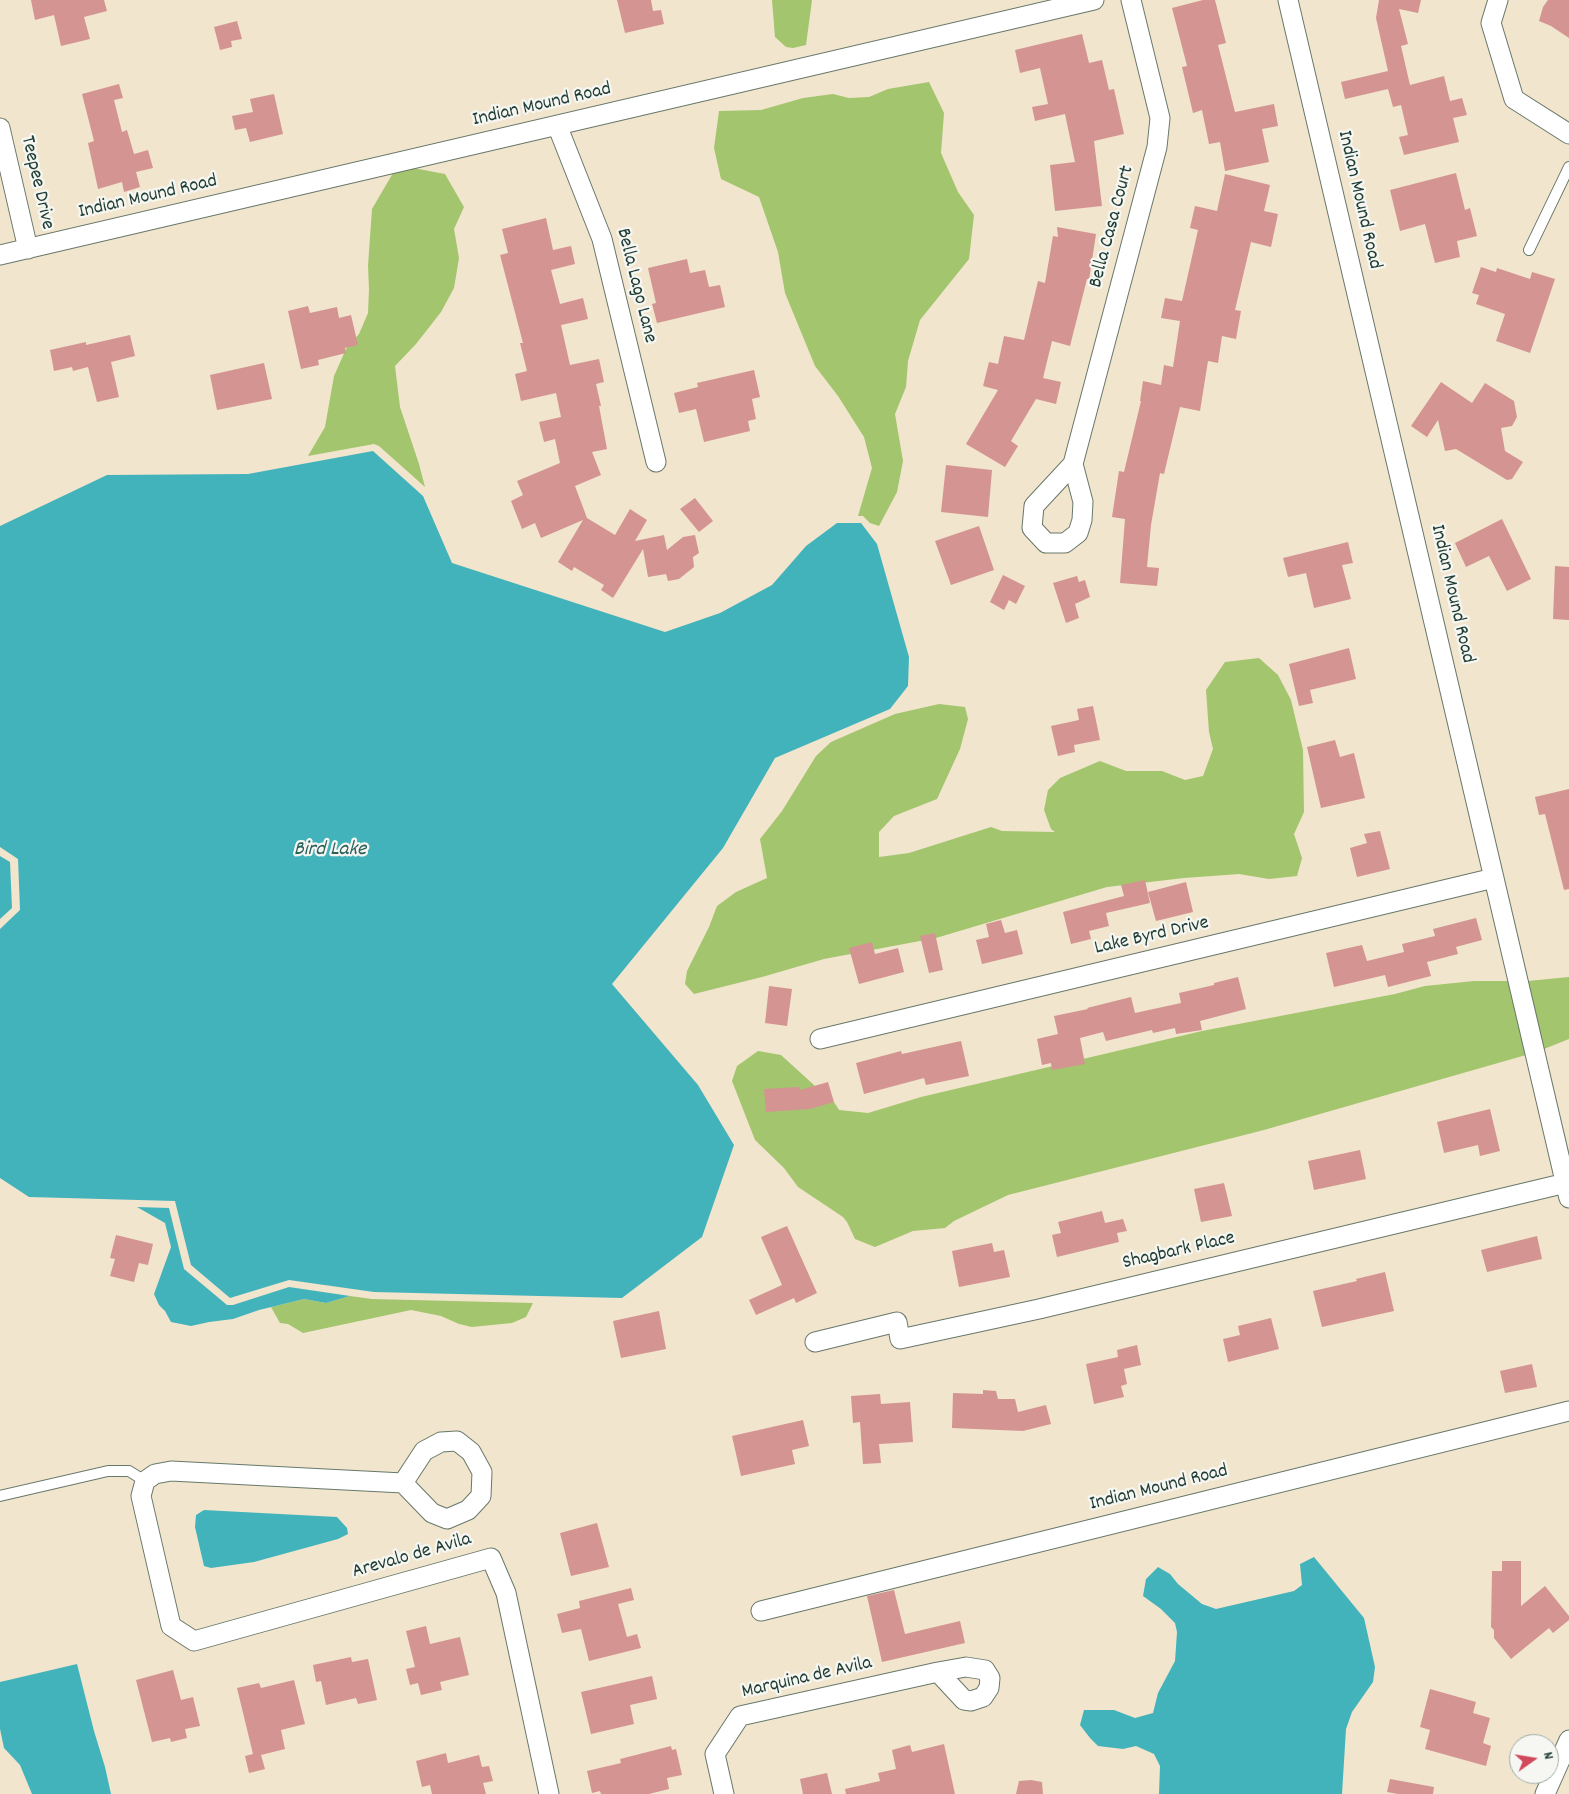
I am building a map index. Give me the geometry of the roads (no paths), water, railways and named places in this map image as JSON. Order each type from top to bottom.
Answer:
[{"type":"street","name":"Indian Mound Road","points":[[0,255],[1094,0]]},
{"type":"street","name":"Bella Casa Court","points":[[1074,464],[1157,147],[1160,118],[1131,0]]},
{"type":"street","name":"Indian Mound Road","points":[[1288,0],[1567,1191]]},
{"type":"street","points":[[1498,0],[1491,22],[1514,99],[1569,134]]},
{"type":"street","name":"Bella Lago Lane","points":[[557,125],[602,239],[656,462]]},
{"type":"street","name":"Teepee Drive","points":[[0,128],[28,249]]},
{"type":"street","name":"Lake Byrd Drive","points":[[820,1039],[1494,878]]},
{"type":"street","name":"Shagbark Place","points":[[816,1342],[897,1322],[900,1339],[1567,1191]]},
{"type":"street","name":"Indian Mound Road","points":[[761,1611],[1569,1411]]},
{"type":"street","points":[[145,1481],[155,1474],[171,1471],[403,1483],[432,1513],[447,1519],[468,1510],[480,1496],[482,1472],[471,1452],[457,1441],[441,1442],[424,1451],[403,1483]]},
{"type":"street","name":"Arevalo de Avila","points":[[145,1481],[141,1496],[171,1626],[194,1641],[491,1558],[506,1593],[549,1794]]},
{"type":"street","name":"Marquina de Avila","points":[[724,1794],[715,1754],[740,1716],[938,1672]]},
{"type":"street","points":[[1545,1794],[1569,1740]]},
{"type":"lane","points":[[1529,250],[1569,166]]},
{"type":"lane","points":[[0,1496],[108,1471],[129,1471],[145,1481]]},
{"type":"water","name":"Bird Lake","points":[[373,451],[423,496],[452,563],[665,632],[720,613],[772,585],[806,546],[837,523],[861,523],[877,544],[909,657],[908,686],[890,709],[775,758],[723,848],[612,984],[698,1085],[734,1145],[702,1237],[622,1298],[374,1292],[289,1280],[230,1298],[191,1265],[175,1201],[29,1197],[0,1178],[0,929],[20,910],[18,859],[0,847],[0,526],[107,475],[248,474]]},
{"type":"water","points":[[0,856],[10,862],[12,908],[0,919]]},
{"type":"water","points":[[137,1207],[169,1208],[184,1269],[227,1305],[233,1305],[289,1287],[350,1296],[326,1303],[304,1299],[259,1310],[233,1319],[191,1326],[171,1322],[154,1294],[171,1247],[165,1223]]},
{"type":"water","points":[[204,1510],[337,1517],[347,1528],[348,1534],[338,1539],[254,1562],[211,1568],[204,1566],[195,1527],[196,1515]]},
{"type":"water","points":[[1314,1557],[1364,1618],[1375,1667],[1373,1682],[1352,1712],[1346,1729],[1342,1794],[1159,1794],[1160,1766],[1154,1754],[1136,1746],[1123,1749],[1098,1746],[1080,1725],[1084,1710],[1114,1710],[1135,1718],[1153,1713],[1158,1693],[1175,1661],[1177,1632],[1175,1623],[1161,1609],[1143,1596],[1146,1579],[1158,1567],[1170,1574],[1178,1584],[1202,1604],[1216,1609],[1294,1591],[1302,1585],[1300,1564]]},
{"type":"water","points":[[77,1664],[111,1794],[32,1794],[20,1765],[4,1748],[0,1729],[0,1682]]}]
